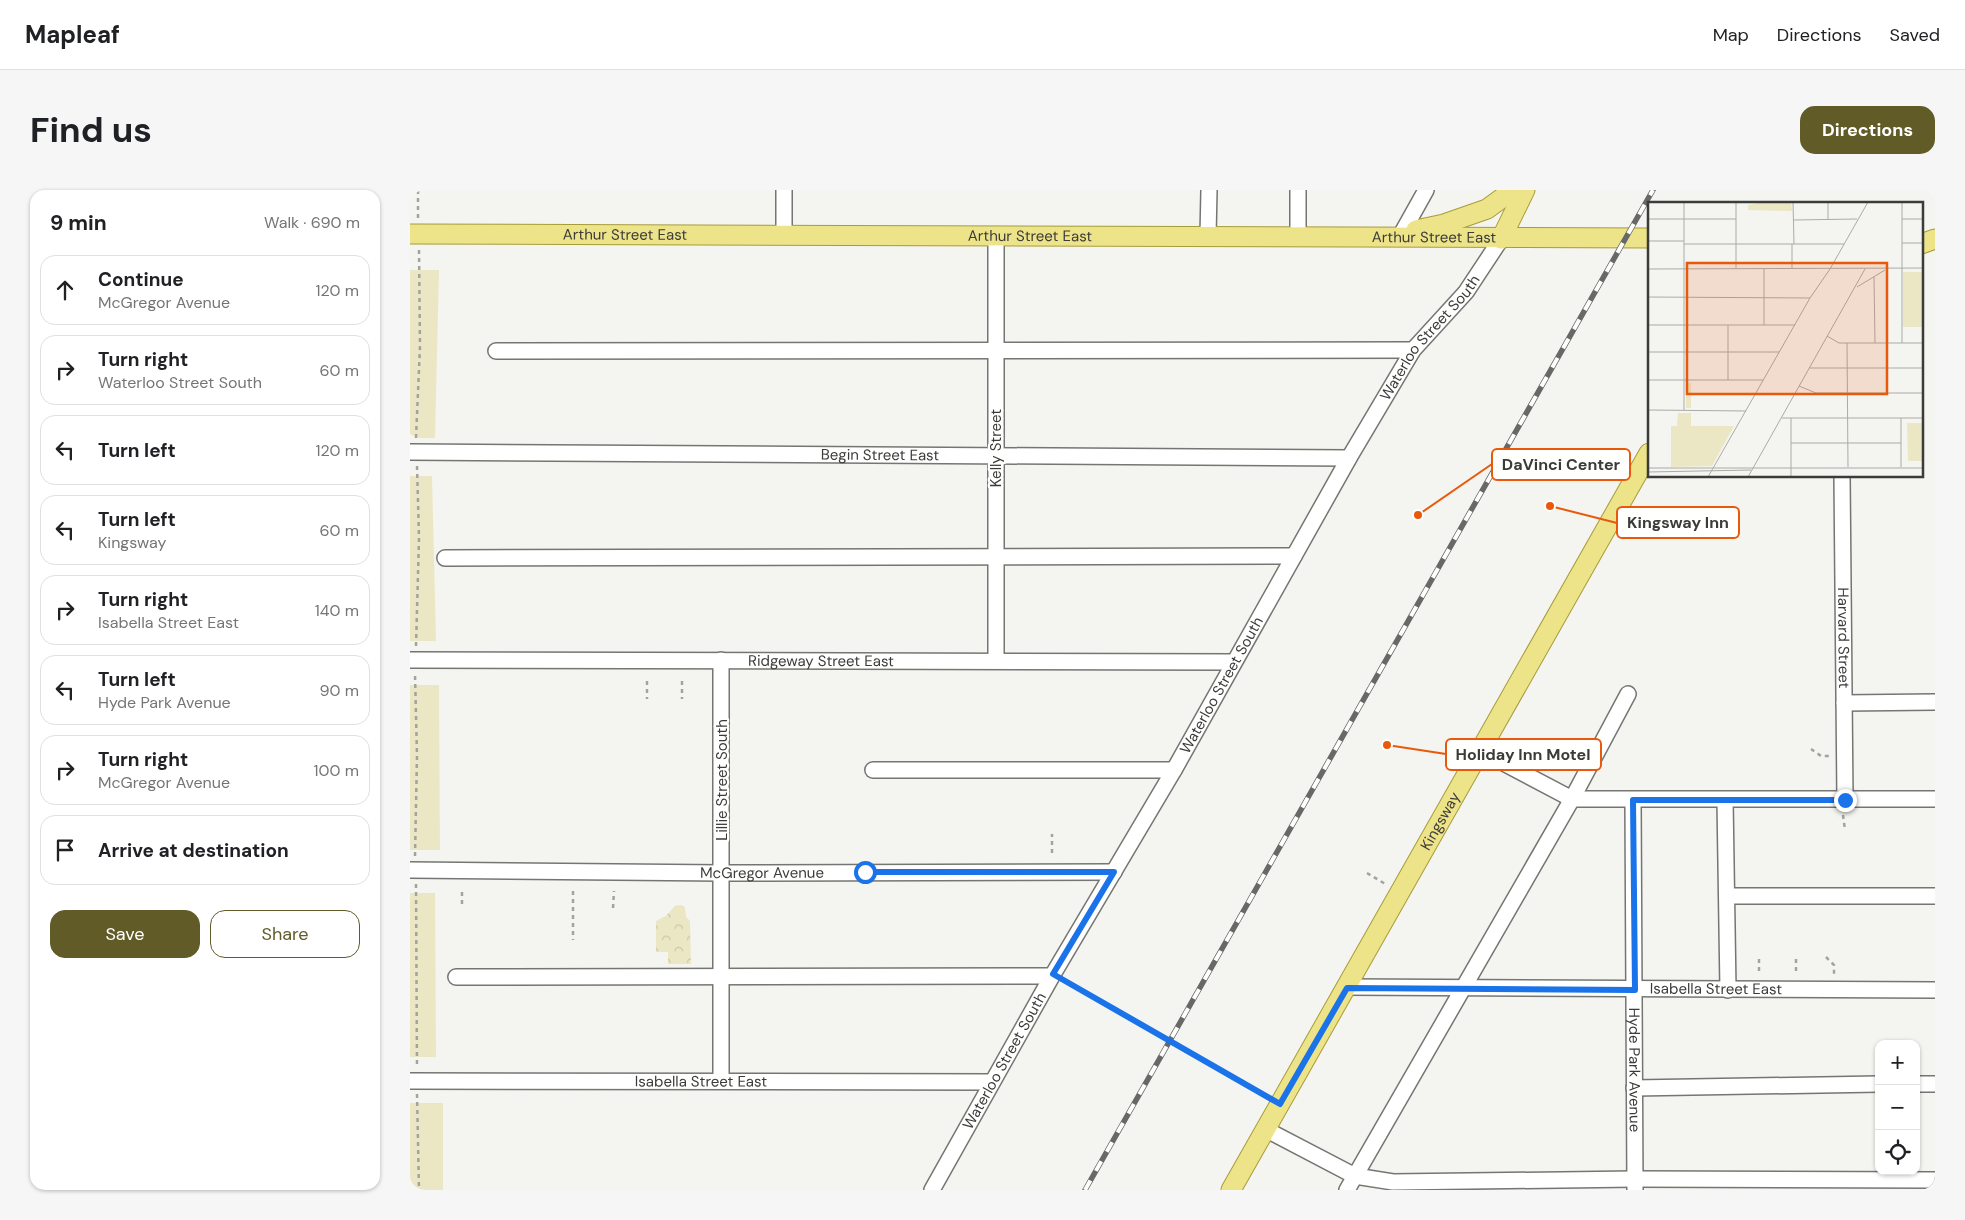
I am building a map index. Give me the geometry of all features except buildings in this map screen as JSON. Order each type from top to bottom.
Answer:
[{"type":"main road","points":[[1382,237],[1444,224],[1487,209],[1513,190]]},
{"type":"main road","name":"Waterloo Street South","points":[[1501,239],[1525,190]]},
{"type":"main road","points":[[1922,231],[1935,231]]},
{"type":"main road","name":"Arthur Street East","points":[[414,234],[1648,238]]},
{"type":"main road","points":[[1922,244],[1935,239]]},
{"type":"main road","name":"Kingsway","points":[[1231,1190],[1648,455]]},
{"type":"street","points":[[784,190],[784,236]]},
{"type":"street","points":[[1208,236],[1209,190]]},
{"type":"street","points":[[1298,190],[1298,237]]},
{"type":"street","points":[[1402,233],[1426,190]]},
{"type":"street","name":"Kelly Street","points":[[996,236],[996,660]]},
{"type":"street","name":"Waterloo Street South","points":[[932,1190],[1053,975],[1174,770],[1349,458],[1413,350],[1466,292],[1485,266],[1501,239]]},
{"type":"street","points":[[496,352],[1413,350]]},
{"type":"street","name":"Begin Street East","points":[[413,452],[1349,458]]},
{"type":"street","name":"Harvard Street","points":[[1842,478],[1845,800]]},
{"type":"street","points":[[445,558],[1294,556]]},
{"type":"street","name":"Ridgeway Street East","points":[[413,660],[1233,662]]},
{"type":"street","name":"Lillie Street South","points":[[721,660],[721,1080]]},
{"type":"street","points":[[1348,1190],[1572,799],[1628,694]]},
{"type":"street","points":[[1844,703],[1935,702]]},
{"type":"street","points":[[1479,750],[1572,799],[1935,799]]},
{"type":"street","points":[[873,770],[1174,770]]},
{"type":"street","name":"Hyde Park Avenue","points":[[1633,800],[1635,1185]]},
{"type":"street","points":[[1725,800],[1728,990]]},
{"type":"street","name":"McGregor Avenue","points":[[413,870],[1114,872]]},
{"type":"street","points":[[1726,896],[1935,896]]},
{"type":"street","points":[[456,977],[1053,975]]},
{"type":"street","name":"Isabella Street East","points":[[1347,988],[1935,990]]},
{"type":"street","name":"Isabella Street East","points":[[413,1081],[721,1080],[992,1082]]},
{"type":"street","points":[[1634,1088],[1875,1084]]},
{"type":"street","points":[[1920,1084],[1935,1084]]},
{"type":"street","points":[[1265,1130],[1356,1176],[1393,1182],[1544,1185],[1723,1185],[1935,1180]]},
{"type":"path","points":[[418,190],[414,234],[420,346],[413,452],[419,538],[413,660],[417,756],[413,870],[413,1081],[419,1190]]},
{"type":"path","points":[[647,682],[647,699]]},
{"type":"path","points":[[682,682],[682,699]]},
{"type":"path","points":[[1811,749],[1821,756],[1845,756]]},
{"type":"path","points":[[1052,834],[1052,853]]},
{"type":"path","points":[[1367,873],[1400,893]]},
{"type":"path","points":[[462,892],[462,904]]},
{"type":"path","points":[[573,892],[573,940]]},
{"type":"path","points":[[613,908],[614,892]]},
{"type":"path","points":[[1826,957],[1834,965],[1834,977]]},
{"type":"path","points":[[1759,959],[1759,977]]},
{"type":"path","points":[[1796,959],[1796,977]]},
{"type":"path","points":[[1053,975],[1280,1104]]},
{"type":"green space","points":[[410,270],[439,270],[435,438],[419,438],[410,434]]},
{"type":"green space","points":[[410,476],[432,476],[436,641],[410,641]]},
{"type":"green space","points":[[410,685],[439,685],[440,850],[410,850]]},
{"type":"green space","points":[[410,893],[435,893],[436,1057],[410,1057]]},
{"type":"green space","points":[[675,906],[685,907],[686,917],[690,921],[691,964],[668,964],[668,952],[656,952],[656,921],[666,916]]},
{"type":"green space","points":[[410,1103],[443,1103],[443,1190],[410,1190]]},
{"type":"railway","points":[[1085,1190],[1653,190]]},
{"type":"place","name":"Kingsway Inn","points":[[1550,506]]},
{"type":"place","name":"DaVinci Center","points":[[1418,515]]},
{"type":"place","name":"Holiday Inn Motel","points":[[1387,745]]},
{"type":"route","points":[[865,872],[1114,872],[1053,974],[1280,1104],[1347,988],[1635,990],[1633,800],[1845,800]]}]
